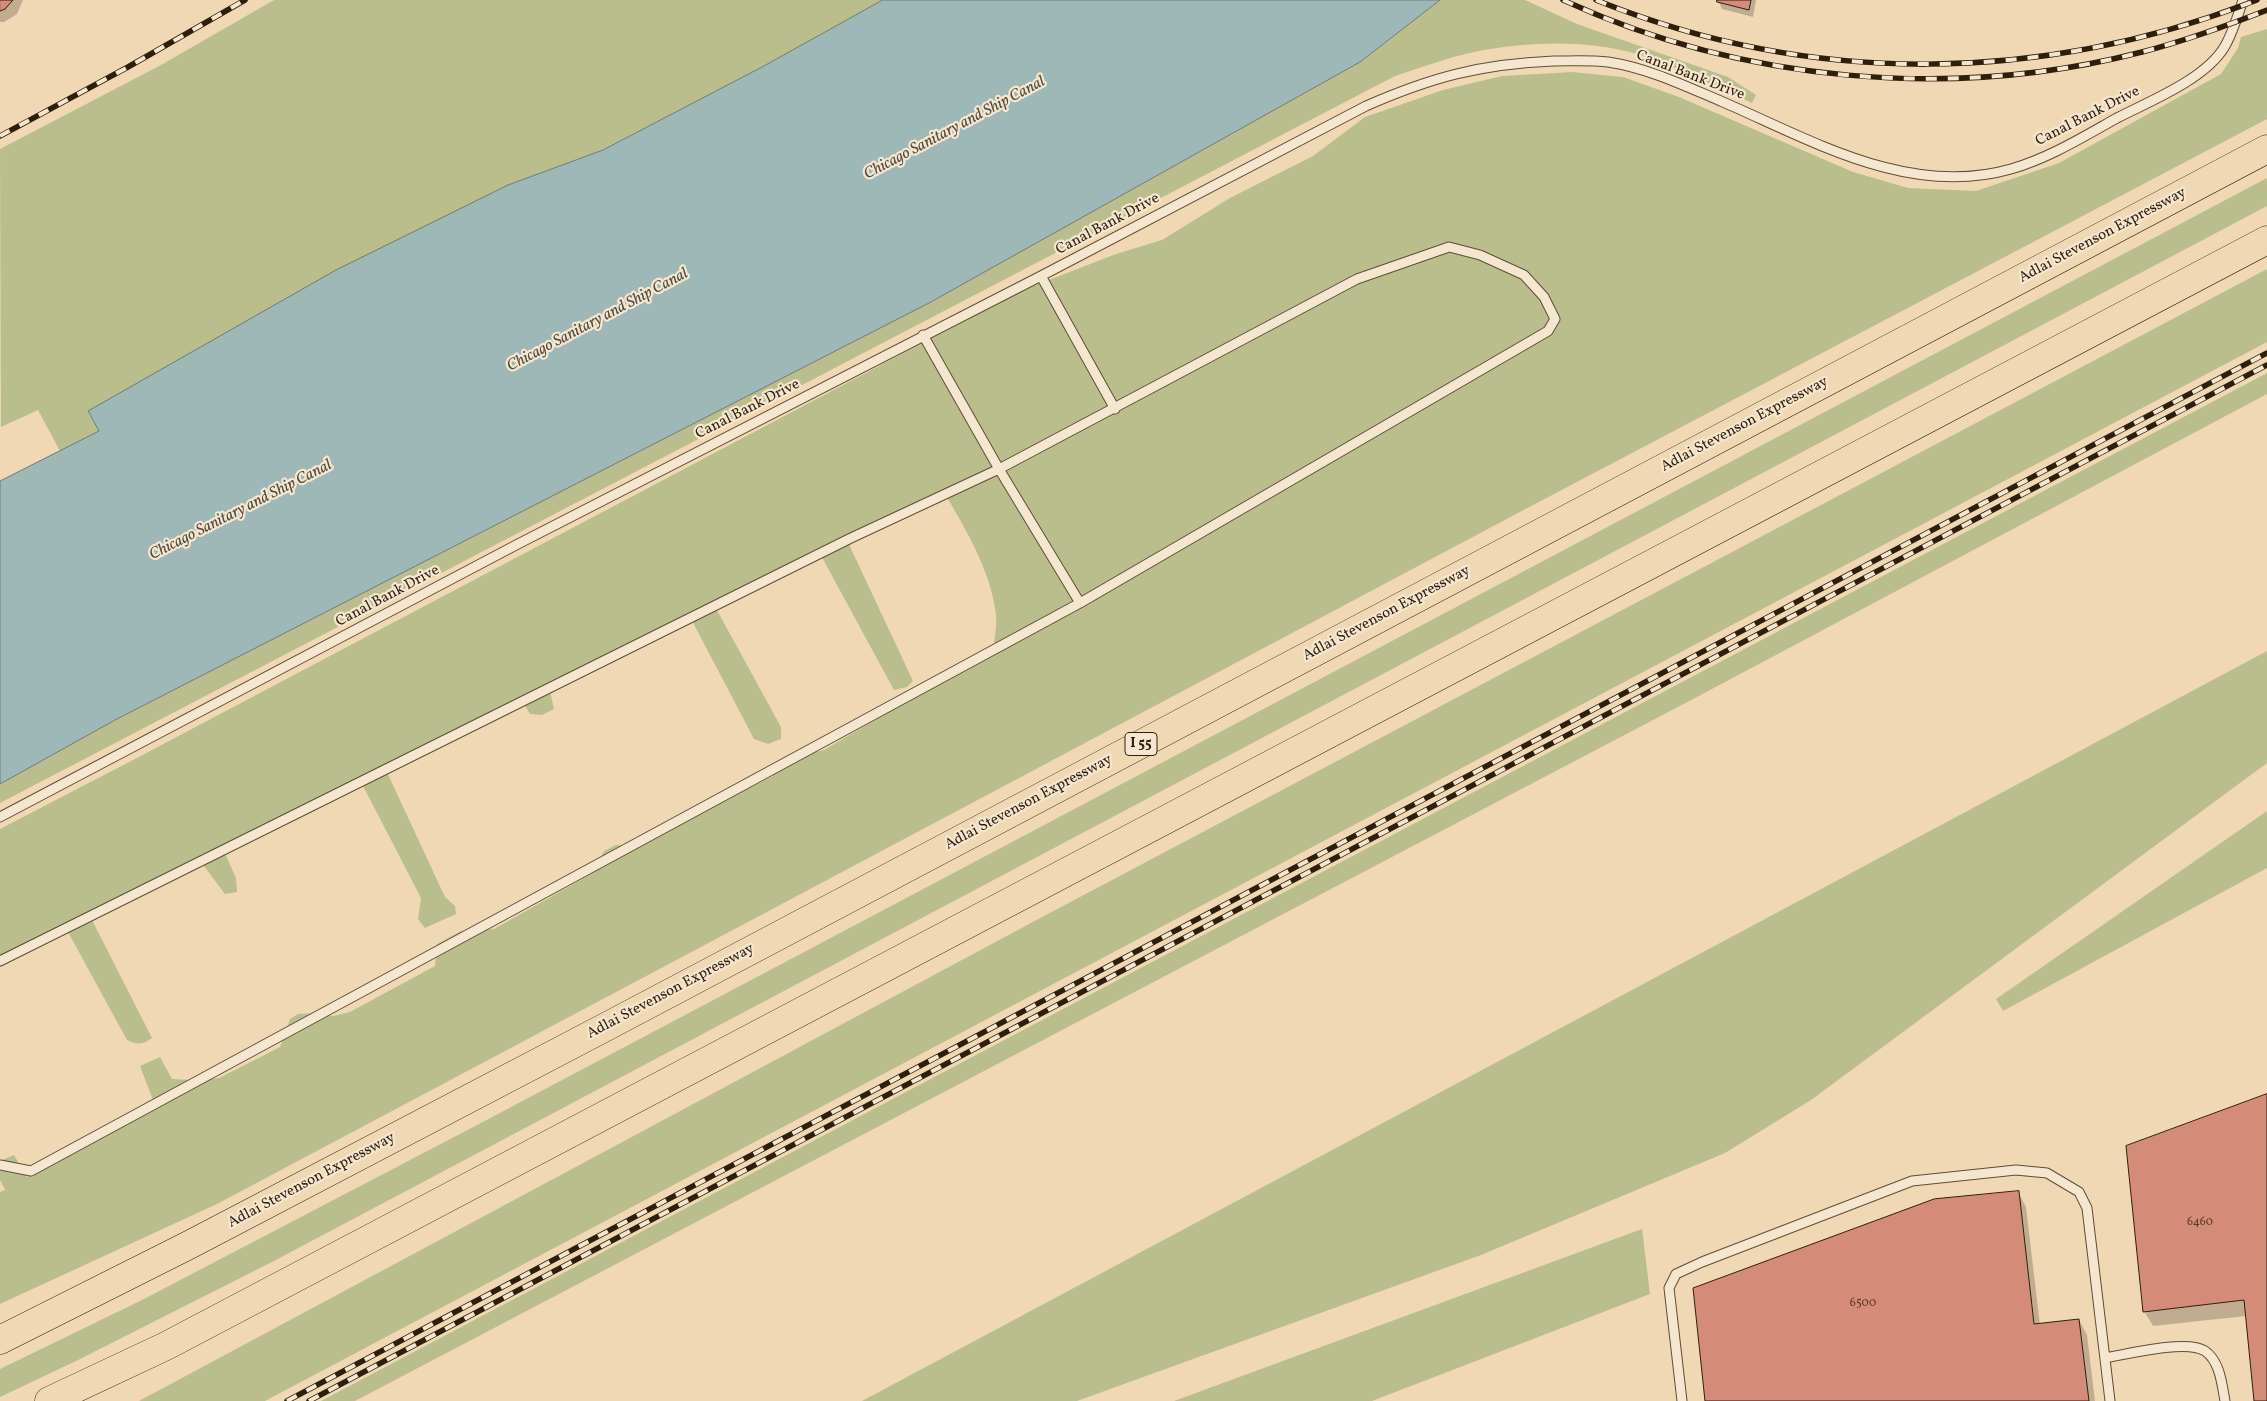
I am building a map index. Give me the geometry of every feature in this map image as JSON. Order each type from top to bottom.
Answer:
[{"type":"highway","name":"Adlai Stevenson Expressway","points":[[4,1337],[189,1245],[582,1039],[2267,149]]},
{"type":"highway","points":[[49,1401],[166,1346],[2267,240]]},
{"type":"highway","points":[[80,1401],[166,1346]]},
{"type":"lane","name":"Canal Bank Drive","points":[[0,817],[518,544],[1041,276],[1366,106],[1403,90],[1438,78],[1487,66],[1569,61],[1606,62],[1637,68],[1853,158],[1886,169],[1947,177],[1977,175],[2010,169],[2065,146],[2177,86],[2208,66],[2225,46],[2243,0]]},
{"type":"lane","points":[[0,961],[851,538],[999,469],[1357,279],[1449,247],[1480,255],[1524,275],[1544,297],[1556,319],[1548,332],[1080,603],[31,1171],[0,1165]]},
{"type":"lane","points":[[1041,276],[1115,409]]},
{"type":"lane","points":[[924,335],[999,469],[1080,603]]},
{"type":"lane","points":[[1682,1401],[1669,1288],[1676,1274],[1702,1262],[1912,1181],[2016,1170],[2047,1173],[2079,1192],[2087,1208],[2110,1401]]},
{"type":"lane","points":[[2105,1358],[2166,1347],[2192,1347],[2205,1351],[2217,1366],[2225,1401]]},
{"type":"green space","points":[[274,0],[883,0],[762,67],[603,150],[508,185],[88,412],[99,431],[60,451],[38,410],[1,427],[0,149],[161,65]]},
{"type":"green space","points":[[1440,0],[1525,0],[1577,24],[1728,77],[1756,95],[1752,103],[1651,59],[1612,48],[1592,45],[1550,44],[1510,46],[1478,51],[1395,76],[0,803],[0,784],[115,720],[929,303],[1360,62]]},
{"type":"green space","points":[[2267,29],[2267,119],[1518,513],[217,1204],[0,1304],[0,1192],[5,1190],[0,1180],[0,1161],[14,1155],[27,1177],[156,1108],[140,1066],[160,1057],[172,1079],[219,1078],[280,1047],[290,1019],[298,1014],[315,1013],[333,1016],[350,1012],[435,966],[437,944],[461,931],[494,929],[593,873],[604,851],[616,845],[637,846],[773,776],[777,766],[787,756],[824,750],[993,654],[996,615],[993,599],[989,583],[976,551],[944,492],[846,538],[913,681],[907,687],[894,690],[818,550],[713,603],[781,727],[781,739],[768,744],[754,739],[689,615],[549,687],[554,709],[542,715],[530,714],[520,697],[385,768],[445,897],[455,906],[456,914],[425,928],[418,919],[421,898],[360,780],[223,849],[236,878],[237,892],[225,894],[201,862],[92,920],[152,1038],[143,1043],[133,1043],[127,1040],[68,932],[0,967],[0,829],[1023,290],[1116,254],[1162,240],[1230,198],[1313,156],[1365,117],[1443,90],[1502,76],[1572,72],[1623,77],[1679,97],[1853,172],[1908,188],[1976,191],[2059,163],[2221,74],[2238,48],[2241,37]]},
{"type":"green space","points":[[2267,178],[2267,206],[270,1263],[78,1360],[0,1397],[0,1369],[142,1300],[479,1124]]},
{"type":"green space","points":[[2267,269],[2267,342],[265,1401],[139,1401],[1044,916]]},
{"type":"green space","points":[[2267,373],[2267,394],[1695,698],[355,1401],[321,1401]]},
{"type":"green space","points":[[2267,651],[2267,763],[1811,1100],[1725,1153],[1481,1255],[1077,1401],[862,1401]]},
{"type":"green space","points":[[2267,811],[2267,868],[2003,1011],[1996,999]]},
{"type":"green space","points":[[1642,1229],[1650,1294],[1372,1401],[1174,1401]]},
{"type":"water","name":"Chicago Sanitary and Ship Canal","points":[[883,0],[1440,0],[1360,62],[929,303],[115,720],[0,784],[0,481],[99,431],[88,411],[336,270],[508,185],[603,150],[762,67]]},
{"type":"building","points":[[0,0],[13,0],[5,9],[0,11]]},
{"type":"building","points":[[1717,0],[1751,0],[1749,10],[1717,2]]},
{"type":"building","points":[[2267,1094],[2267,1401],[2254,1401],[2244,1300],[2143,1312],[2126,1146]]},
{"type":"building","points":[[2019,1191],[2034,1324],[2079,1319],[2089,1401],[1705,1401],[1693,1288],[1934,1199]]},
{"type":"railway","points":[[0,136],[128,67],[245,0]]},
{"type":"railway","points":[[1563,0],[1631,28],[1702,50],[1774,65],[1848,75],[1922,79],[1996,76],[2070,67],[2158,48],[2267,10]]},
{"type":"railway","points":[[1596,0],[1677,28],[1760,49],[1843,60],[1926,64],[2010,60],[2093,48],[2176,28],[2257,0]]},
{"type":"railway","points":[[287,1401],[2267,353]]},
{"type":"railway","points":[[309,1401],[2267,365]]}]
